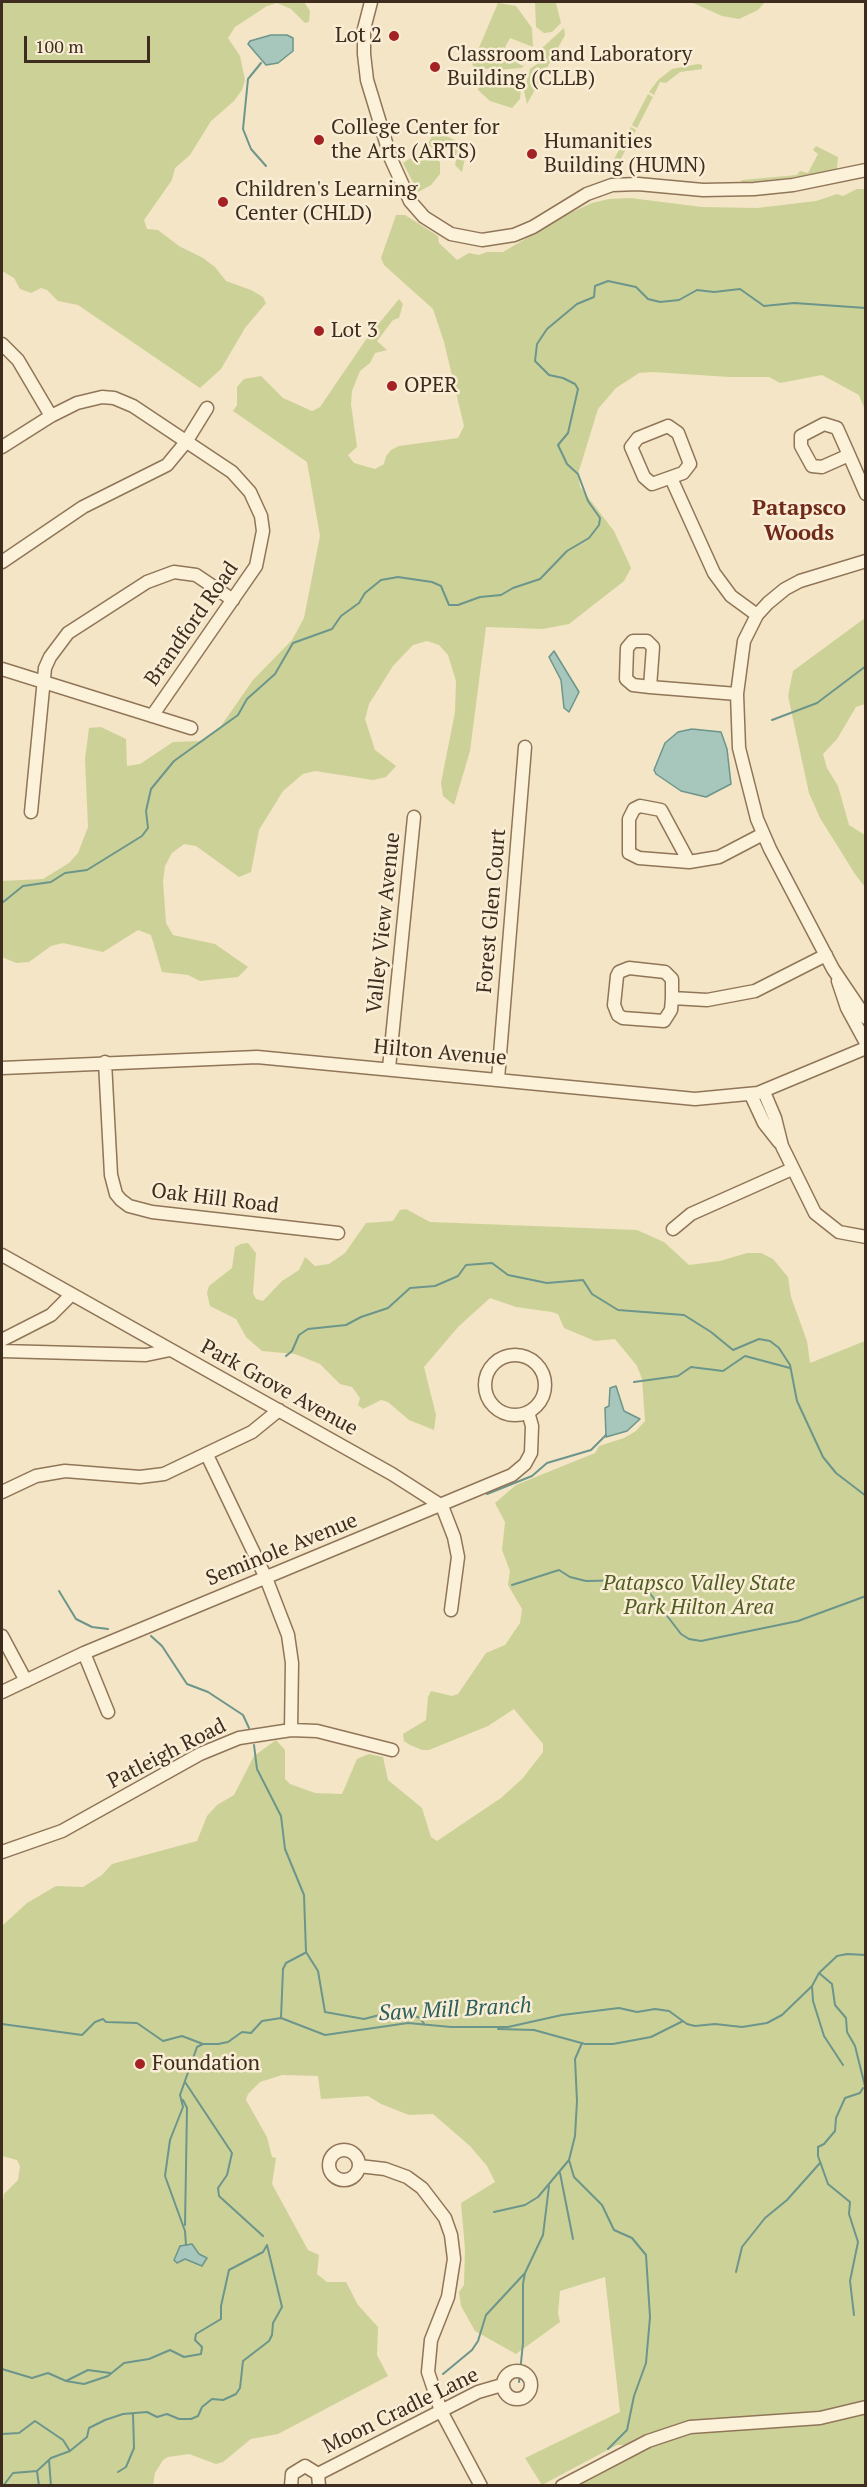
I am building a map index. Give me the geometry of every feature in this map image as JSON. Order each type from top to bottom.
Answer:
[{"type":"street","points":[[371,2],[364,29],[367,80],[391,159],[410,201],[429,221],[451,234],[482,240],[514,236],[587,194],[612,185],[638,184],[703,190],[754,189],[793,185],[866,170]]},
{"type":"street","points":[[2,344],[18,360],[51,416]]},
{"type":"street","name":"Brandford Road","points":[[2,447],[51,416],[89,399],[114,398],[134,406],[242,482],[250,492],[261,516],[263,531],[260,556],[250,577],[152,716]]},
{"type":"street","points":[[2,562],[83,507],[159,471],[186,442],[207,408]]},
{"type":"street","points":[[663,427],[674,428],[689,457],[688,469],[671,478],[658,484],[647,482],[631,447],[638,438],[663,427]]},
{"type":"street","points":[[849,455],[866,494]]},
{"type":"street","points":[[671,478],[714,573],[731,596],[757,615]]},
{"type":"street","points":[[866,561],[792,584],[778,593],[757,615],[748,630],[740,656],[737,694],[737,725],[743,770],[763,834],[833,969],[847,1008],[866,1042]]},
{"type":"street","points":[[31,812],[43,681],[50,657],[68,633],[161,576],[185,572],[196,575],[233,600]]},
{"type":"street","points":[[2,669],[192,728]]},
{"type":"street","points":[[650,687],[737,694]]},
{"type":"street","name":"Forest Glen Court","points":[[498,1078],[525,747]]},
{"type":"street","points":[[689,862],[661,810],[640,806],[634,809],[629,819],[629,853],[639,858],[689,862],[719,857],[763,834]]},
{"type":"street","name":"Valley View Avenue","points":[[389,1068],[414,817]]},
{"type":"street","points":[[672,998],[707,1000],[740,996],[770,984],[826,955]]},
{"type":"street","points":[[629,968],[665,972],[672,979],[672,998],[671,1010],[664,1021],[623,1018],[618,1015],[614,1005],[616,976],[619,972],[629,968]]},
{"type":"street","points":[[833,969],[866,1018]]},
{"type":"street","name":"Hilton Avenue","points":[[2,1068],[237,1056],[498,1078],[676,1099],[751,1095],[764,1092],[866,1048]]},
{"type":"street","name":"Oak Hill Road","points":[[105,1062],[111,1174],[116,1194],[129,1206],[152,1212],[338,1233]]},
{"type":"street","points":[[764,1092],[775,1118],[782,1146],[810,1207],[820,1219],[839,1232],[866,1237]]},
{"type":"street","points":[[751,1095],[765,1123],[782,1146]]},
{"type":"street","points":[[673,1229],[691,1214],[792,1169]]},
{"type":"street","name":"Park Grove Avenue","points":[[2,1255],[420,1490],[442,1506]]},
{"type":"street","points":[[2,1340],[51,1314],[71,1295]]},
{"type":"street","points":[[2,1351],[146,1354],[170,1350]]},
{"type":"street","points":[[519,1355],[533,1361],[540,1369],[545,1383],[544,1393],[537,1406],[528,1412],[514,1415],[504,1412],[489,1399],[486,1379],[492,1365],[500,1359],[519,1355]]},
{"type":"street","points":[[2,1492],[36,1476],[65,1471],[152,1476],[176,1469],[252,1432],[279,1410]]},
{"type":"street","name":"Seminole Avenue","points":[[2,1692],[84,1653],[512,1475],[521,1468],[532,1447],[532,1426],[528,1412]]},
{"type":"street","points":[[207,1455],[266,1578],[285,1628],[290,1651],[291,1730]]},
{"type":"street","points":[[442,1506],[454,1537],[458,1557],[451,1610]]},
{"type":"street","points":[[2,1636],[26,1681]]},
{"type":"street","points":[[84,1653],[108,1712]]},
{"type":"street","name":"Patleigh Road","points":[[2,1852],[41,1840],[72,1826],[219,1744],[260,1732],[291,1730],[338,1735],[392,1750]]},
{"type":"street","points":[[359,2166],[385,2169],[406,2177],[422,2188],[435,2202],[451,2235],[454,2259],[452,2279],[448,2297],[430,2340],[428,2357],[432,2390],[481,2486]]},
{"type":"street","name":"Moon Cradle Lane","points":[[291,2486],[292,2474],[300,2467],[310,2467],[318,2480],[441,2411],[478,2392],[502,2385]]},
{"type":"street","points":[[562,2486],[648,2442],[690,2427],[820,2418],[866,2407]]},
{"type":"green space","points":[[2,2],[304,2],[310,11],[309,22],[305,23],[291,9],[277,3],[267,6],[235,27],[228,38],[240,56],[245,80],[242,90],[234,101],[211,121],[190,155],[175,168],[172,180],[144,220],[147,229],[158,230],[179,246],[215,267],[226,281],[251,290],[263,297],[266,303],[245,328],[221,369],[200,388],[78,305],[58,301],[47,290],[41,288],[31,293],[20,289],[14,278],[2,271]]},
{"type":"green space","points":[[535,2],[556,3],[561,23],[552,32],[544,33],[536,27]]},
{"type":"green space","points":[[691,2],[765,2],[758,10],[739,19],[722,16]]},
{"type":"green space","points":[[498,3],[516,6],[532,28],[533,47],[510,38],[503,51],[502,60],[510,64],[512,60],[523,66],[527,62],[522,68],[495,70],[474,67],[472,64]]},
{"type":"green space","points":[[564,28],[565,35],[527,104],[524,91],[530,69],[537,64],[537,55],[541,49]]},
{"type":"green space","points":[[702,65],[702,69],[680,72],[666,83],[660,82],[654,95],[649,92],[658,80],[672,69]]},
{"type":"green space","points":[[490,72],[505,73],[517,81],[521,89],[520,99],[512,108],[490,101],[478,90],[479,80]]},
{"type":"green space","points":[[648,94],[653,97],[637,128],[632,125]]},
{"type":"green space","points":[[631,127],[636,130],[618,164],[613,161]]},
{"type":"green space","points":[[435,130],[458,142],[456,157],[452,155],[455,145],[447,141],[443,150],[427,146]]},
{"type":"green space","points":[[459,144],[467,148],[462,172],[455,165]]},
{"type":"green space","points":[[816,146],[838,157],[837,169],[803,176],[740,183],[742,180],[797,175],[800,171],[808,173],[818,154],[813,150]]},
{"type":"green space","points":[[430,154],[440,162],[440,174],[431,185],[418,192],[403,163],[415,155]]},
{"type":"green space","points":[[857,189],[865,189],[865,410],[859,395],[822,375],[780,383],[769,377],[653,372],[639,373],[616,388],[598,409],[578,474],[580,487],[614,531],[631,568],[624,581],[569,624],[543,629],[486,627],[470,751],[454,805],[443,796],[441,783],[455,712],[456,681],[448,655],[439,645],[427,641],[413,645],[393,666],[369,704],[365,719],[375,750],[396,766],[386,777],[373,780],[315,771],[303,774],[283,791],[259,830],[251,872],[239,877],[196,846],[184,844],[172,853],[165,866],[163,881],[166,923],[173,935],[215,944],[248,967],[238,977],[200,981],[188,975],[162,972],[151,935],[138,930],[103,952],[63,943],[51,946],[29,962],[16,963],[2,957],[2,881],[43,879],[69,863],[78,853],[88,827],[85,759],[89,728],[101,727],[126,739],[127,766],[140,764],[173,742],[200,741],[221,726],[253,680],[292,640],[304,618],[320,536],[307,462],[233,411],[237,405],[237,387],[244,379],[261,376],[283,398],[312,411],[320,407],[367,338],[399,299],[403,304],[399,318],[393,320],[377,341],[387,350],[375,353],[370,363],[360,371],[352,391],[351,404],[357,447],[348,455],[354,463],[375,469],[384,464],[391,450],[399,446],[458,438],[464,426],[444,342],[433,309],[384,265],[381,258],[396,215],[405,215],[438,236],[439,243],[457,260],[469,253],[479,255],[487,252],[503,252],[566,215],[592,203],[609,199],[630,198],[702,207],[757,208],[816,201],[837,194],[843,196]]},
{"type":"green space","points":[[865,618],[865,704],[856,707],[837,739],[823,754],[827,768],[838,786],[849,825],[865,835],[865,887],[820,818],[809,793],[788,696],[793,671]]},
{"type":"green space","name":"Patapsco Valley State Park Hilton Area","points":[[406,1209],[430,1222],[637,1230],[664,1242],[689,1265],[720,1261],[747,1253],[761,1253],[773,1259],[788,1277],[791,1297],[807,1341],[810,1363],[865,1341],[865,2485],[570,2485],[625,2452],[623,2445],[617,2445],[542,2485],[525,2458],[620,2412],[605,2277],[560,2291],[558,2313],[560,2322],[516,2354],[475,2331],[461,2306],[459,2292],[464,2285],[465,2249],[461,2203],[495,2182],[487,2166],[470,2146],[433,2114],[409,2115],[368,2096],[321,2099],[318,2076],[282,2075],[260,2082],[248,2094],[246,2100],[267,2137],[272,2157],[276,2158],[272,2184],[308,2250],[319,2255],[317,2274],[327,2282],[346,2282],[358,2305],[378,2327],[377,2355],[388,2376],[278,2434],[251,2439],[223,2462],[216,2464],[189,2454],[168,2457],[163,2460],[155,2473],[153,2485],[2,2485],[2,2210],[4,2194],[18,2180],[20,2166],[17,2160],[2,2156],[2,1926],[27,1903],[56,1886],[83,1887],[102,1875],[112,1864],[197,1841],[207,1816],[217,1805],[234,1795],[254,1756],[276,1740],[285,1750],[285,1779],[290,1784],[315,1793],[342,1794],[357,1759],[369,1754],[383,1757],[388,1780],[422,1808],[431,1837],[437,1841],[501,1798],[523,1778],[543,1752],[543,1744],[514,1709],[488,1726],[429,1750],[410,1745],[404,1741],[403,1734],[426,1720],[428,1697],[431,1691],[452,1696],[458,1694],[486,1653],[505,1645],[520,1623],[522,1609],[508,1585],[510,1571],[502,1550],[505,1522],[495,1503],[516,1485],[595,1453],[599,1446],[624,1438],[636,1431],[645,1421],[642,1379],[637,1366],[615,1339],[595,1341],[564,1328],[558,1314],[516,1307],[490,1298],[458,1327],[424,1367],[436,1415],[434,1430],[409,1420],[388,1402],[381,1400],[363,1409],[358,1405],[360,1398],[352,1387],[340,1384],[320,1364],[295,1354],[262,1351],[246,1337],[236,1319],[210,1306],[207,1293],[209,1286],[232,1268],[235,1247],[241,1244],[248,1243],[256,1253],[253,1293],[256,1299],[263,1301],[282,1281],[299,1270],[305,1257],[315,1266],[329,1264],[345,1253],[366,1223],[393,1221],[400,1210]]},
{"type":"water","points":[[271,35],[287,35],[293,38],[293,51],[278,63],[266,65],[248,44],[250,41]]},
{"type":"water","points":[[554,651],[579,692],[569,712],[564,708],[561,680],[549,657]]},
{"type":"water","points":[[692,729],[721,732],[727,749],[731,784],[706,797],[681,791],[656,774],[654,770],[665,743],[678,732]]},
{"type":"water","points":[[616,1386],[624,1411],[640,1419],[627,1431],[606,1437],[605,1408],[609,1406],[610,1388]]},
{"type":"water","points":[[192,2244],[199,2254],[207,2258],[202,2266],[185,2259],[177,2263],[174,2260],[180,2246]]},
{"type":"waterway","points":[[261,63],[248,79],[243,129],[251,149],[266,166]]},
{"type":"waterway","points":[[2,903],[23,886],[51,882],[65,873],[87,870],[142,836],[148,828],[146,811],[151,789],[174,761],[238,715],[247,699],[275,674],[293,643],[332,629],[341,616],[359,603],[365,593],[381,580],[398,577],[432,582],[441,586],[449,605],[458,605],[480,597],[501,595],[513,588],[540,579],[567,551],[589,538],[599,525],[600,518],[588,501],[578,474],[567,464],[558,445],[568,433],[578,389],[575,384],[563,378],[549,375],[535,361],[537,344],[547,329],[577,304],[594,297],[595,286],[608,281],[636,287],[648,299],[660,302],[679,300],[697,290],[714,292],[740,289],[764,306],[794,303],[866,308]]},
{"type":"waterway","points":[[772,720],[817,703],[866,666]]},
{"type":"waterway","points":[[286,1356],[292,1351],[299,1335],[308,1329],[346,1325],[388,1308],[410,1288],[435,1286],[458,1276],[466,1265],[492,1263],[508,1275],[547,1283],[583,1280],[592,1294],[618,1310],[684,1315],[711,1332],[733,1350],[759,1339],[770,1341],[779,1348],[790,1365],[797,1401],[823,1457],[836,1473],[866,1496]]},
{"type":"waterway","points":[[634,1382],[678,1376],[691,1367],[723,1371],[745,1356],[790,1368]]},
{"type":"waterway","points":[[487,1494],[532,1476],[547,1463],[591,1450],[606,1435]]},
{"type":"waterway","points":[[512,1585],[559,1570],[570,1577],[586,1581],[633,1580],[642,1583],[681,1634],[689,1639],[701,1641],[798,1621],[866,1596]]},
{"type":"waterway","points":[[59,1591],[76,1619],[92,1627],[108,1629]]},
{"type":"waterway","points":[[151,1636],[162,1646],[187,1684],[208,1692],[243,1715],[249,1728]]},
{"type":"waterway","points":[[254,1745],[257,1769],[281,1816],[285,1849],[304,1895],[306,1952],[318,1971],[325,2012],[364,2019],[399,2010],[420,2018],[425,2025]]},
{"type":"waterway","points":[[281,2018],[283,1969],[286,1963],[305,1953]]},
{"type":"waterway","name":"Saw Mill Branch","points":[[2,2024],[82,2035],[95,2022],[103,2019],[106,2022],[137,2023],[163,2041],[182,2036],[203,2044],[228,2042],[242,2032],[251,2033],[262,2021],[281,2018],[325,2035],[408,2023],[451,2027],[508,2027],[562,2015],[619,2008],[637,2012],[655,2009],[669,2011],[687,2024],[695,2026],[715,2024],[742,2027],[767,2023],[782,2015],[812,1986],[819,1973],[837,1956],[866,1955]]},
{"type":"waterway","points":[[819,1973],[832,1984],[835,2005],[846,2018],[847,2032],[855,2046],[866,2090]]},
{"type":"waterway","points":[[812,1986],[813,2001],[824,2036],[843,2065]]},
{"type":"waterway","points":[[498,2029],[534,2030],[585,2044],[613,2044],[651,2037],[683,2021]]},
{"type":"waterway","points":[[494,2212],[525,2205],[538,2197],[569,2160],[575,2136],[577,2101],[575,2059],[582,2043]]},
{"type":"waterway","points":[[185,2231],[165,2176],[170,2140],[183,2107],[180,2095],[197,2047],[203,2044]]},
{"type":"waterway","points":[[185,2082],[232,2153],[227,2175],[218,2188],[219,2196],[263,2236]]},
{"type":"waterway","points":[[854,2315],[850,2281],[858,2242],[849,2214],[850,2202],[828,2184],[818,2156],[818,2147],[824,2144],[835,2131],[836,2118],[845,2098],[860,2093],[863,2088]]},
{"type":"waterway","points":[[183,2100],[187,2108],[185,2225]]},
{"type":"waterway","points":[[569,2160],[574,2177],[602,2205],[614,2230],[632,2238],[646,2255],[650,2317],[646,2363],[634,2396],[627,2430],[608,2449]]},
{"type":"waterway","points":[[736,2272],[742,2247],[765,2218],[787,2200],[820,2163]]},
{"type":"waterway","points":[[560,2173],[573,2239]]},
{"type":"waterway","points":[[519,2382],[523,2343],[523,2284],[525,2273],[543,2235],[549,2186]]},
{"type":"waterway","points":[[185,2231],[186,2245]]},
{"type":"waterway","points":[[2,2369],[32,2378],[48,2373],[66,2381],[84,2384],[108,2376],[124,2363],[149,2359],[170,2350],[184,2357],[201,2354],[202,2347],[195,2340],[196,2334],[221,2319],[221,2306],[229,2270],[263,2252],[267,2245],[282,2307],[273,2323],[269,2341],[243,2361],[240,2388],[236,2394],[223,2400],[212,2399],[202,2407],[198,2416],[191,2419],[179,2419],[167,2414],[157,2417],[147,2412],[123,2414],[105,2420],[89,2428],[87,2437],[70,2451],[51,2458],[37,2471],[13,2473],[3,2486]]},
{"type":"waterway","points":[[443,2374],[472,2350],[478,2341],[486,2315],[525,2273]]},
{"type":"waterway","points":[[66,2381],[88,2370],[110,2373]]},
{"type":"waterway","points":[[118,2472],[126,2467],[134,2448],[133,2414]]},
{"type":"waterway","points":[[2,2434],[19,2433],[35,2421],[63,2440],[70,2451]]},
{"type":"waterway","points":[[49,2460],[51,2486]]},
{"type":"waterway","points":[[37,2471],[39,2486]]},
{"type":"place","name":"Lot 2","points":[[394,36]]},
{"type":"place","name":"Classroom and Laboratory Building (CLLB)","points":[[435,67]]},
{"type":"place","name":"College Center for the Arts (ARTS)","points":[[319,140]]},
{"type":"place","name":"Humanities Building (HUMN)","points":[[532,154]]},
{"type":"place","name":"Children's Learning Center (CHLD)","points":[[223,202]]},
{"type":"place","name":"Lot 3","points":[[319,331]]},
{"type":"place","name":"OPER","points":[[392,386]]},
{"type":"place","name":"Foundation","points":[[140,2064]]},
{"type":"district","name":"Patapsco Woods","points":[[799,522]]}]
